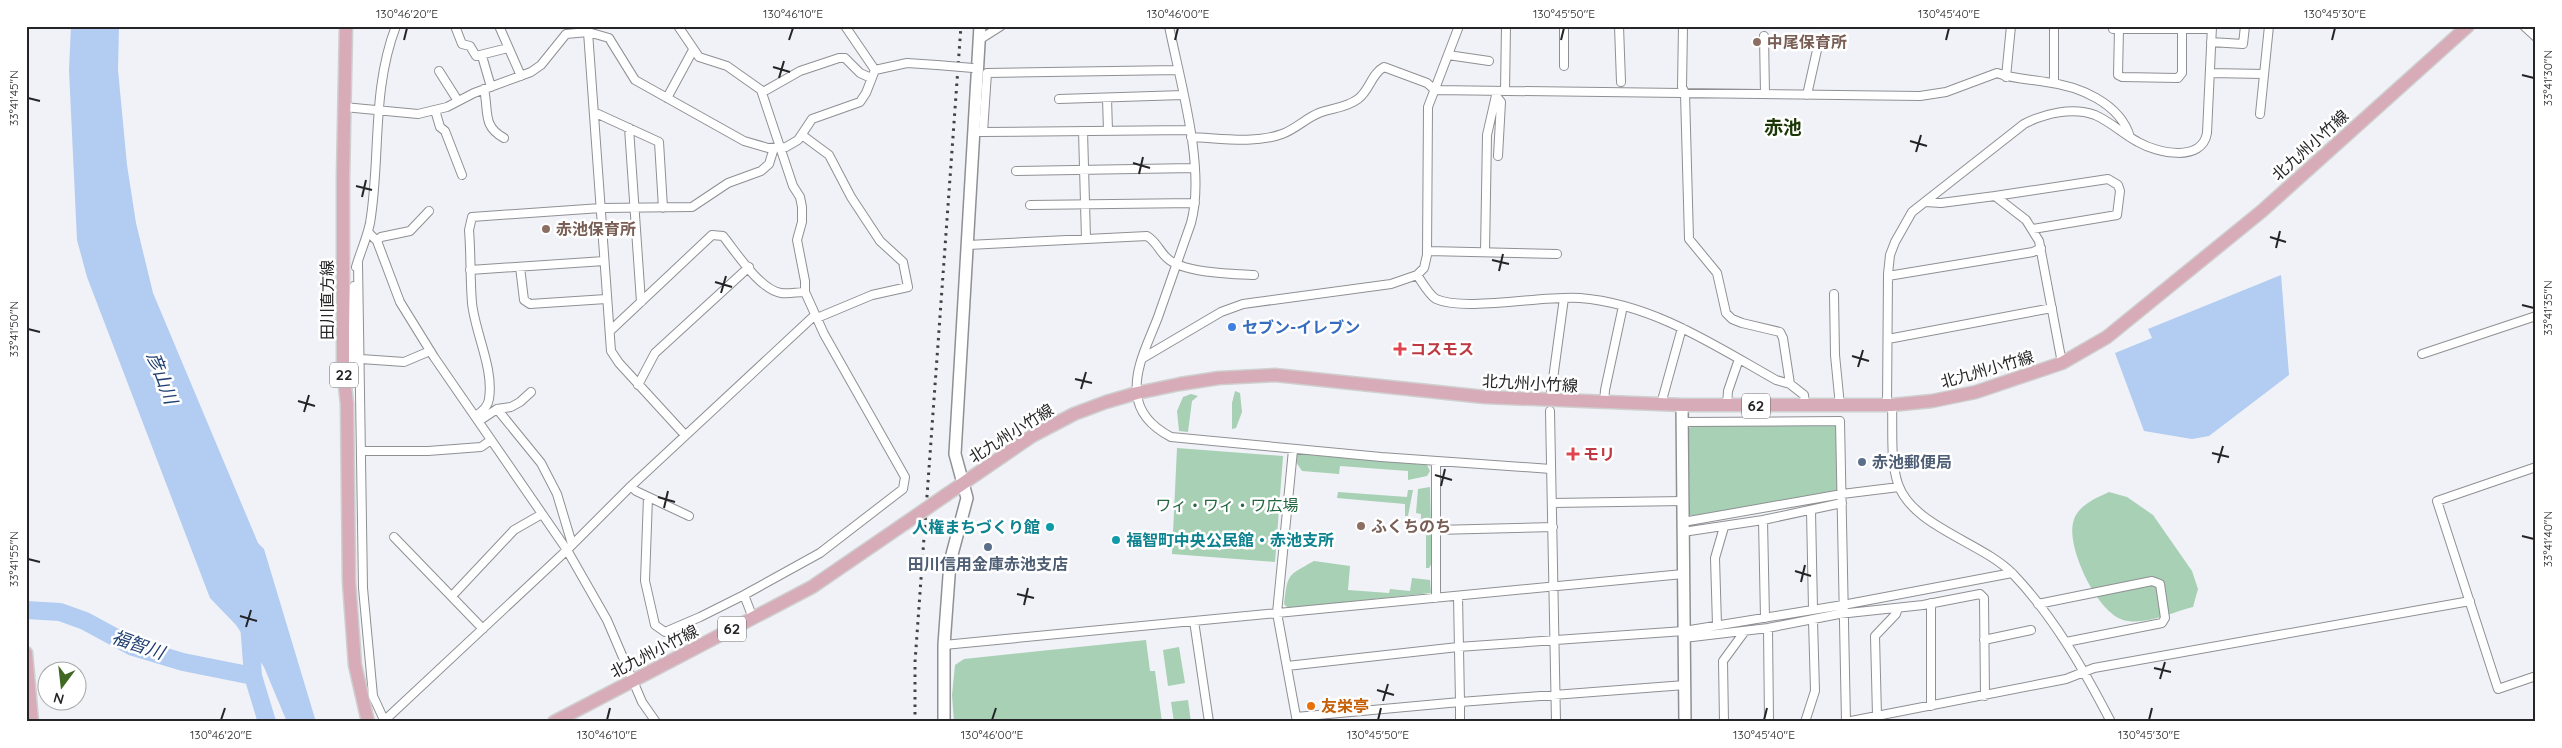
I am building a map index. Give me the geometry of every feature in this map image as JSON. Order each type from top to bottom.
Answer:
[{"type":"main road","name":"田川直方線","points":[[346,26],[343,368],[346,393],[349,582],[355,665],[368,722]]},
{"type":"main road","name":"北九州小竹線","points":[[554,722],[812,588],[962,483],[1049,426],[1106,402],[1137,394],[1180,384],[1275,375],[1485,397],[1550,406],[1604,403],[1805,406],[1889,405],[1932,401],[1976,392],[2062,363],[2085,351],[2138,314],[2262,211],[2468,26]]},
{"type":"main road","points":[[26,653],[32,722]]},
{"type":"street","points":[[346,393],[352,368],[354,276],[368,232],[378,109],[385,61],[396,26]]},
{"type":"street","points":[[455,26],[462,44],[470,46],[476,56],[508,48]]},
{"type":"street","points":[[500,26],[520,76]]},
{"type":"street","points":[[648,497],[645,581],[655,625],[666,632],[700,617],[820,553],[904,489],[905,477],[816,317],[805,292],[805,281],[797,240],[802,222],[802,207],[777,148],[763,92],[734,69],[699,57],[678,26]]},
{"type":"street","points":[[846,26],[875,70]]},
{"type":"street","points":[[978,132],[975,68],[980,26]]},
{"type":"street","points":[[979,40],[1001,26]]},
{"type":"street","points":[[1169,26],[1190,134],[1194,168],[1195,203],[1177,264],[1139,368],[1137,394],[1141,408],[1150,423],[1159,431],[1171,437],[1293,450],[1551,469]]},
{"type":"street","points":[[1143,358],[1221,312],[1243,304],[1391,284],[1417,275],[1424,268],[1427,251],[1428,107],[1459,26]]},
{"type":"street","points":[[1485,252],[1487,135],[1499,93],[1506,26]]},
{"type":"street","points":[[1564,26],[1564,66]]},
{"type":"street","points":[[1619,26],[1621,82]]},
{"type":"street","points":[[1683,26],[1682,87],[1685,93],[1689,239],[1717,273],[1726,313],[1732,320],[1780,332],[1783,338],[1790,384]]},
{"type":"street","points":[[2006,77],[2009,66],[2011,26]]},
{"type":"street","points":[[2054,26],[2054,83]]},
{"type":"street","points":[[2211,42],[2243,44],[2245,26]]},
{"type":"street","points":[[2260,114],[2268,26]]},
{"type":"street","points":[[2524,26],[2536,37]]},
{"type":"street","points":[[2111,722],[2066,642],[2012,573],[1990,554],[1934,524],[1912,506],[1899,487],[1894,462],[1889,405],[1888,276],[1890,256],[1912,212],[2024,124],[2037,117],[2061,112],[2094,115],[2150,148],[2187,153],[2200,147],[2205,142],[2207,133],[2212,28],[2182,30],[2116,29],[2118,75],[2122,77],[2178,78],[2182,73],[2182,30]]},
{"type":"street","points":[[344,107],[418,114],[436,110],[520,76],[541,65],[566,34],[588,32],[609,38],[635,80],[744,141],[777,148],[798,140],[812,119],[860,102],[866,93],[870,78],[875,70],[907,63],[975,68]]},
{"type":"street","points":[[588,32],[611,351],[638,385],[685,435]]},
{"type":"street","points":[[1764,36],[1765,94]]},
{"type":"street","points":[[1807,95],[1820,41],[1843,41]]},
{"type":"street","points":[[667,98],[693,50]]},
{"type":"street","points":[[1448,55],[1488,62]]},
{"type":"street","points":[[482,56],[488,88],[489,124],[492,132],[504,138]]},
{"type":"street","points":[[763,92],[800,71],[839,58],[845,58],[860,73],[870,78]]},
{"type":"street","points":[[978,132],[1108,131],[1190,134],[1239,139],[1282,135],[1317,114],[1346,106],[1359,98],[1368,87],[1376,71],[1384,67],[1427,84],[1436,90],[1499,93],[1920,96],[1946,92],[1997,73],[2006,77],[2054,83],[2100,100],[2118,115],[2127,126],[2130,137]]},
{"type":"street","points":[[944,722],[944,645],[952,552],[967,498],[955,454],[968,245],[978,132],[987,73],[1178,70]]},
{"type":"street","points":[[439,71],[458,101]]},
{"type":"street","points":[[2210,73],[2264,74]]},
{"type":"street","points":[[1498,156],[1501,102],[1499,93]]},
{"type":"street","points":[[1059,99],[1183,95]]},
{"type":"street","points":[[1107,98],[1108,131]]},
{"type":"street","points":[[436,110],[440,127],[445,131],[462,175]]},
{"type":"street","points":[[594,114],[598,114],[659,142],[663,208]]},
{"type":"street","points":[[630,128],[641,302]]},
{"type":"street","points":[[1083,131],[1086,239]]},
{"type":"street","points":[[358,263],[361,359],[363,588],[373,696],[385,721],[484,629],[685,435],[816,317],[872,294],[908,287],[903,262],[880,241],[851,198],[829,155],[802,135]]},
{"type":"street","points":[[477,419],[489,401],[489,391],[482,340],[472,305],[469,230],[472,218],[601,208],[692,207],[728,183],[761,171],[769,164],[777,148]]},
{"type":"street","points":[[1016,171],[1194,168]]},
{"type":"street","points":[[1926,202],[1941,203],[2108,180],[2118,185],[2120,205],[2117,214],[2033,229]]},
{"type":"street","points":[[1995,196],[2013,208],[2033,229],[2041,248],[2062,363]]},
{"type":"street","points":[[1030,205],[1195,203]]},
{"type":"street","points":[[377,241],[381,237],[410,231],[429,211]]},
{"type":"street","points":[[368,232],[377,241],[400,302],[430,351],[542,514],[570,547]]},
{"type":"street","points":[[610,331],[712,235],[723,236],[770,288],[781,293],[805,292]]},
{"type":"street","points":[[968,245],[1147,236],[1155,241],[1167,259],[1177,264],[1216,272],[1254,275]]},
{"type":"street","points":[[1888,276],[2033,252],[2041,248]]},
{"type":"street","points":[[1427,251],[1557,254]]},
{"type":"street","points":[[470,270],[604,261]]},
{"type":"street","points":[[520,266],[524,300],[530,304],[606,299]]},
{"type":"street","points":[[638,385],[655,353],[749,267]]},
{"type":"street","points":[[1417,275],[1434,298],[1442,300],[1465,302],[1580,298],[1623,306],[1655,315],[1776,380],[1790,384],[1804,395],[1805,406]]},
{"type":"street","points":[[1834,294],[1835,355],[1840,406]]},
{"type":"street","points":[[1556,722],[1550,406],[1564,298]]},
{"type":"street","points":[[1604,403],[1605,390],[1623,306]]},
{"type":"street","points":[[1888,340],[2052,308]]},
{"type":"street","points":[[2422,354],[2536,316]]},
{"type":"street","points":[[1661,404],[1682,328]]},
{"type":"street","points":[[361,359],[404,362],[430,351]]},
{"type":"street","points":[[1727,405],[1728,392],[1739,359]]},
{"type":"street","points":[[477,419],[498,409],[511,407],[531,392]]},
{"type":"street","points":[[1682,404],[1685,722]]},
{"type":"street","points":[[498,409],[541,462],[557,494],[570,547],[607,620],[642,702],[656,722]]},
{"type":"street","points":[[1682,422],[1840,421],[1846,722],[2066,679],[2094,668],[2470,600]]},
{"type":"street","points":[[361,451],[428,451],[481,447],[491,440]]},
{"type":"street","points":[[1293,450],[1276,613],[1296,719],[1460,702],[1685,685]]},
{"type":"street","points":[[1436,462],[1436,598]]},
{"type":"street","points":[[2536,467],[2437,501],[2498,689],[2536,676]]},
{"type":"street","points":[[631,486],[648,497],[689,516]]},
{"type":"street","points":[[1683,527],[1842,494],[1899,487]]},
{"type":"street","points":[[1552,503],[1684,502]]},
{"type":"street","points":[[1683,527],[1724,527],[1811,511],[1842,503]]},
{"type":"street","points":[[1811,511],[1813,609]]},
{"type":"street","points":[[452,596],[514,530],[542,514]]},
{"type":"street","points":[[1763,520],[1765,618]]},
{"type":"street","points":[[1435,530],[1552,527]]},
{"type":"street","points":[[1717,625],[1715,558],[1724,527]]},
{"type":"street","points":[[394,537],[484,629]]},
{"type":"street","points":[[1684,634],[1717,625],[1843,605],[2012,573]]},
{"type":"street","points":[[944,645],[1683,574]]},
{"type":"street","points":[[2038,604],[2152,581],[2160,584],[2165,618],[2162,623],[2066,642]]},
{"type":"street","points":[[744,594],[754,618]]},
{"type":"street","points":[[1287,666],[1458,647],[1554,640],[1745,632],[1843,614],[1898,608],[1980,594],[1984,598],[1985,696]]},
{"type":"street","points":[[1458,596],[1460,722]]},
{"type":"street","points":[[1931,603],[1931,706]]},
{"type":"street","points":[[1877,716],[1875,636],[1896,614],[1898,608]]},
{"type":"street","points":[[1805,722],[1816,691],[1813,620]]},
{"type":"street","points":[[1194,621],[1209,722]]},
{"type":"street","points":[[1768,628],[1769,722]]},
{"type":"street","points":[[1984,640],[2031,630]]},
{"type":"street","points":[[1724,722],[1723,661],[1745,632]]},
{"type":"green space","points":[[1235,391],[1240,393],[1242,412],[1236,428],[1232,429],[1232,403]]},
{"type":"green space","points":[[1191,394],[1198,396],[1192,401],[1188,432],[1179,431],[1177,411],[1183,397]]},
{"type":"green space","points":[[1695,425],[1835,426],[1839,430],[1837,492],[1695,517],[1690,515],[1689,428]]},
{"type":"green space","name":"ワィ・ワィ・ワ広場","points":[[1177,448],[1283,456],[1275,562],[1172,554]]},
{"type":"green space","points":[[1299,454],[1427,465],[1430,471],[1427,476],[1408,480],[1408,471],[1340,466],[1339,474],[1302,471],[1296,462],[1296,456]]},
{"type":"green space","points":[[1430,487],[1432,563],[1429,568],[1426,568],[1426,520],[1421,520],[1421,514],[1416,513],[1418,489]]},
{"type":"green space","points":[[1408,490],[1413,490],[1408,516],[1405,516],[1405,504],[1337,498],[1338,492],[1407,497]]},
{"type":"green space","points":[[2109,492],[2127,497],[2153,515],[2192,571],[2198,589],[2193,607],[2149,620],[2123,620],[2113,615],[2094,593],[2079,563],[2072,534],[2073,523],[2082,507]]},
{"type":"green space","points":[[1314,561],[1350,566],[1348,590],[1389,593],[1390,589],[1410,591],[1412,578],[1430,580],[1431,593],[1288,608],[1284,604],[1290,576]]},
{"type":"green space","points":[[1146,640],[1150,671],[1155,671],[1162,722],[954,722],[952,695],[955,665],[964,659]]},
{"type":"green space","points":[[1179,647],[1185,683],[1168,686],[1163,650]]},
{"type":"green space","points":[[1188,700],[1191,722],[1174,722],[1171,702]]},
{"type":"water","points":[[71,26],[119,26],[118,70],[127,165],[136,223],[153,293],[258,543],[264,549],[316,722],[287,722],[264,667],[236,625],[210,598],[87,277],[77,240],[69,70]]},
{"type":"water","points":[[2281,275],[2289,375],[2209,436],[2192,439],[2144,431],[2115,353],[2152,338],[2148,329]]},
{"type":"waterway","name":"福智川","points":[[26,610],[60,612],[85,621],[133,647],[183,662],[253,676]]},
{"type":"waterway","name":"彦山川","points":[[249,623],[253,676],[267,722]]},
{"type":"railway","points":[[915,722],[915,662],[961,26]]},
{"type":"place","name":"中尾保育所","points":[[1757,42]]},
{"type":"place","name":"赤池保育所","points":[[546,229]]},
{"type":"place","name":"セブン-イレブン","points":[[1232,327]]},
{"type":"place","name":"コスモス","points":[[1400,349]]},
{"type":"place","name":"モリ","points":[[1573,454]]},
{"type":"place","name":"赤池郵便局","points":[[1862,462]]},
{"type":"place","name":"ふくちのち","points":[[1361,526]]},
{"type":"place","name":"人権まちづくり館","points":[[1050,527]]},
{"type":"place","name":"福智町中央公民館・赤池支所","points":[[1116,540]]},
{"type":"place","name":"田川信用金庫赤池支店","points":[[988,547]]},
{"type":"place","name":"友栄亭","points":[[1311,706]]},
{"type":"district","name":"赤池","points":[[1783,127]]}]
